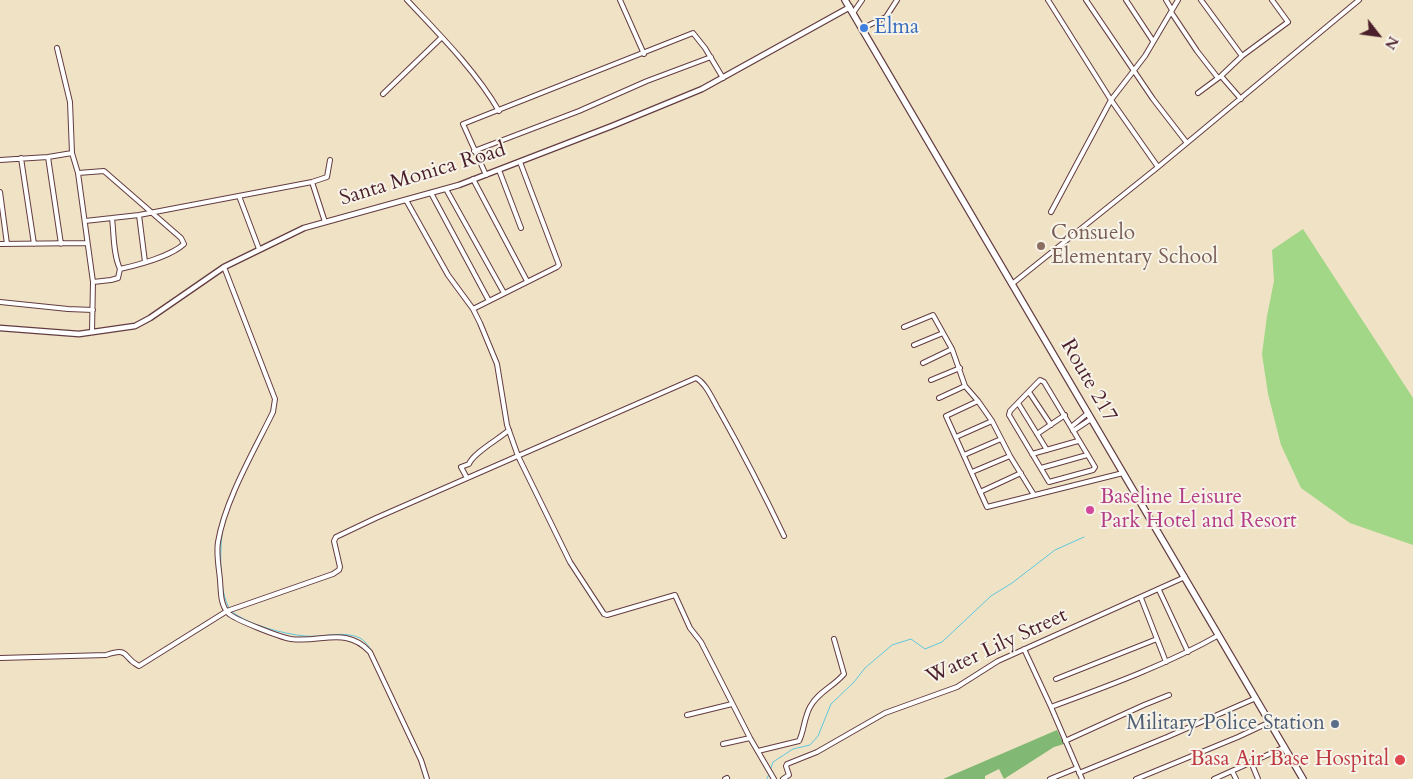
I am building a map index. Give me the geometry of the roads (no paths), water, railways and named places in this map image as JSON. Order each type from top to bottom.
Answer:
[{"type":"main road","name":"Route 217","points":[[845,0],[1304,779]]},
{"type":"street","points":[[407,0],[468,68],[492,98],[499,111]]},
{"type":"street","points":[[620,0],[644,54]]},
{"type":"street","points":[[852,10],[862,0]]},
{"type":"street","points":[[863,28],[886,17],[897,0]]},
{"type":"street","points":[[1048,0],[1112,100],[1158,167]]},
{"type":"street","points":[[1086,0],[1187,143]]},
{"type":"street","points":[[1126,0],[1153,41]]},
{"type":"street","points":[[1166,0],[1197,51],[1241,99]]},
{"type":"street","points":[[1051,212],[1112,100],[1145,56],[1178,0]]},
{"type":"street","points":[[1201,0],[1242,56]]},
{"type":"street","points":[[1198,93],[1220,77],[1242,56],[1288,22],[1272,0]]},
{"type":"street","points":[[1012,284],[1241,99],[1358,0]]},
{"type":"street","name":"Santa Monica Road","points":[[0,328],[79,334],[139,324],[224,267],[304,228],[446,189],[621,122],[702,89],[852,10]]},
{"type":"street","points":[[486,175],[463,124],[693,33],[711,57],[723,78]]},
{"type":"street","points":[[383,94],[441,38]]},
{"type":"street","points":[[57,48],[70,102],[72,153],[78,173],[93,282],[92,331]]},
{"type":"street","points":[[474,150],[580,111],[647,81],[711,57]]},
{"type":"street","points":[[0,160],[48,157],[72,153]]},
{"type":"street","points":[[48,157],[60,244]]},
{"type":"street","points":[[21,158],[34,244]]},
{"type":"street","points":[[85,222],[139,215],[312,182],[326,177],[330,160]]},
{"type":"street","points":[[473,309],[557,267],[559,262],[520,162]]},
{"type":"street","points":[[498,170],[521,228]]},
{"type":"street","points":[[78,173],[104,171],[181,238],[184,244],[159,257],[120,268]]},
{"type":"street","points":[[473,179],[527,281]]},
{"type":"street","points":[[312,182],[325,222]]},
{"type":"street","points":[[446,189],[504,293]]},
{"type":"street","points":[[0,192],[7,244]]},
{"type":"street","points":[[431,193],[490,301]]},
{"type":"street","points":[[239,196],[259,249]]},
{"type":"street","points":[[406,200],[448,275],[473,309],[497,364],[509,430],[518,456],[570,562],[606,615],[675,595],[690,628],[701,642],[750,738],[774,779]]},
{"type":"street","points":[[139,215],[145,262]]},
{"type":"street","points":[[93,282],[118,278],[120,268],[115,248],[112,218]]},
{"type":"street","points":[[0,244],[87,243]]},
{"type":"street","points":[[224,267],[275,398],[273,412],[224,514],[218,544],[222,599],[227,611],[234,618],[291,639],[340,637],[354,639],[362,643],[370,652],[421,760],[427,779]]},
{"type":"street","points":[[0,302],[93,310]]},
{"type":"street","points":[[904,327],[933,316],[952,349],[965,386],[992,421],[1010,456],[1034,495]]},
{"type":"street","points":[[914,345],[943,333]]},
{"type":"street","points":[[923,363],[952,349]]},
{"type":"street","points":[[931,380],[960,368]]},
{"type":"street","points":[[0,658],[106,654],[118,651],[123,652],[139,666],[227,611],[340,570],[334,542],[336,538],[376,518],[696,378],[704,384],[784,536]]},
{"type":"street","points":[[1042,380],[1065,415],[1095,469],[1051,482],[1048,480],[1009,414],[1029,392],[1042,380]]},
{"type":"street","points":[[939,398],[965,386]]},
{"type":"street","points":[[1029,392],[1051,425]]},
{"type":"street","points":[[978,401],[946,416],[987,507],[1123,473]]},
{"type":"street","points":[[1018,403],[1047,450]]},
{"type":"street","points":[[1038,434],[1065,415]]},
{"type":"street","points":[[1072,429],[1090,416]]},
{"type":"street","points":[[956,437],[992,421]]},
{"type":"street","points":[[467,478],[462,467],[469,464],[470,460],[478,455],[482,449],[509,430]]},
{"type":"street","points":[[964,455],[1001,439]]},
{"type":"street","points":[[1032,454],[1078,441]]},
{"type":"street","points":[[1041,468],[1087,455]]},
{"type":"street","points":[[972,472],[1010,456]]},
{"type":"street","points":[[980,492],[1021,473]]},
{"type":"street","name":"Water Lily Street","points":[[783,779],[789,775],[786,766],[788,764],[817,752],[885,713],[961,685],[998,661],[1185,577]]},
{"type":"street","points":[[1159,590],[1188,652]]},
{"type":"street","points":[[1141,598],[1166,662]]},
{"type":"street","points":[[1051,707],[1166,662],[1219,635]]},
{"type":"street","points":[[758,751],[799,741],[805,717],[815,698],[844,674],[834,639]]},
{"type":"street","points":[[1056,679],[1157,640]]},
{"type":"street","points":[[1024,649],[1082,779]]},
{"type":"street","points":[[1065,741],[1170,695]]},
{"type":"street","points":[[1050,779],[1167,737],[1256,698]]},
{"type":"street","points":[[687,715],[732,704]]},
{"type":"street","points":[[1136,779],[1270,722]]},
{"type":"street","points":[[723,744],[750,738]]},
{"type":"street","points":[[1214,779],[1285,747]]},
{"type":"street","points":[[1251,762],[1258,779]]},
{"type":"street","points":[[1232,771],[1236,779]]},
{"type":"waterway","points":[[222,534],[222,582],[223,592],[229,608]]},
{"type":"waterway","points":[[770,771],[773,762],[793,749],[810,745],[818,736],[831,704],[854,682],[865,668],[892,645],[911,639],[925,649],[942,642],[991,596],[1012,583],[1055,550],[1084,537]]},
{"type":"waterway","points":[[231,611],[256,625],[296,635],[340,634],[360,638],[365,642],[376,660]]},
{"type":"waterway","points":[[767,779],[769,774]]},
{"type":"place","name":"Elma","points":[[864,28]]},
{"type":"place","name":"Consuelo Elementary School","points":[[1041,246]]},
{"type":"place","name":"Baseline Leisure Park Hotel and Resort","points":[[1090,510]]},
{"type":"place","name":"Military Police Station","points":[[1335,724]]},
{"type":"place","name":"Basa Air Base Hospital","points":[[1400,760]]}]
